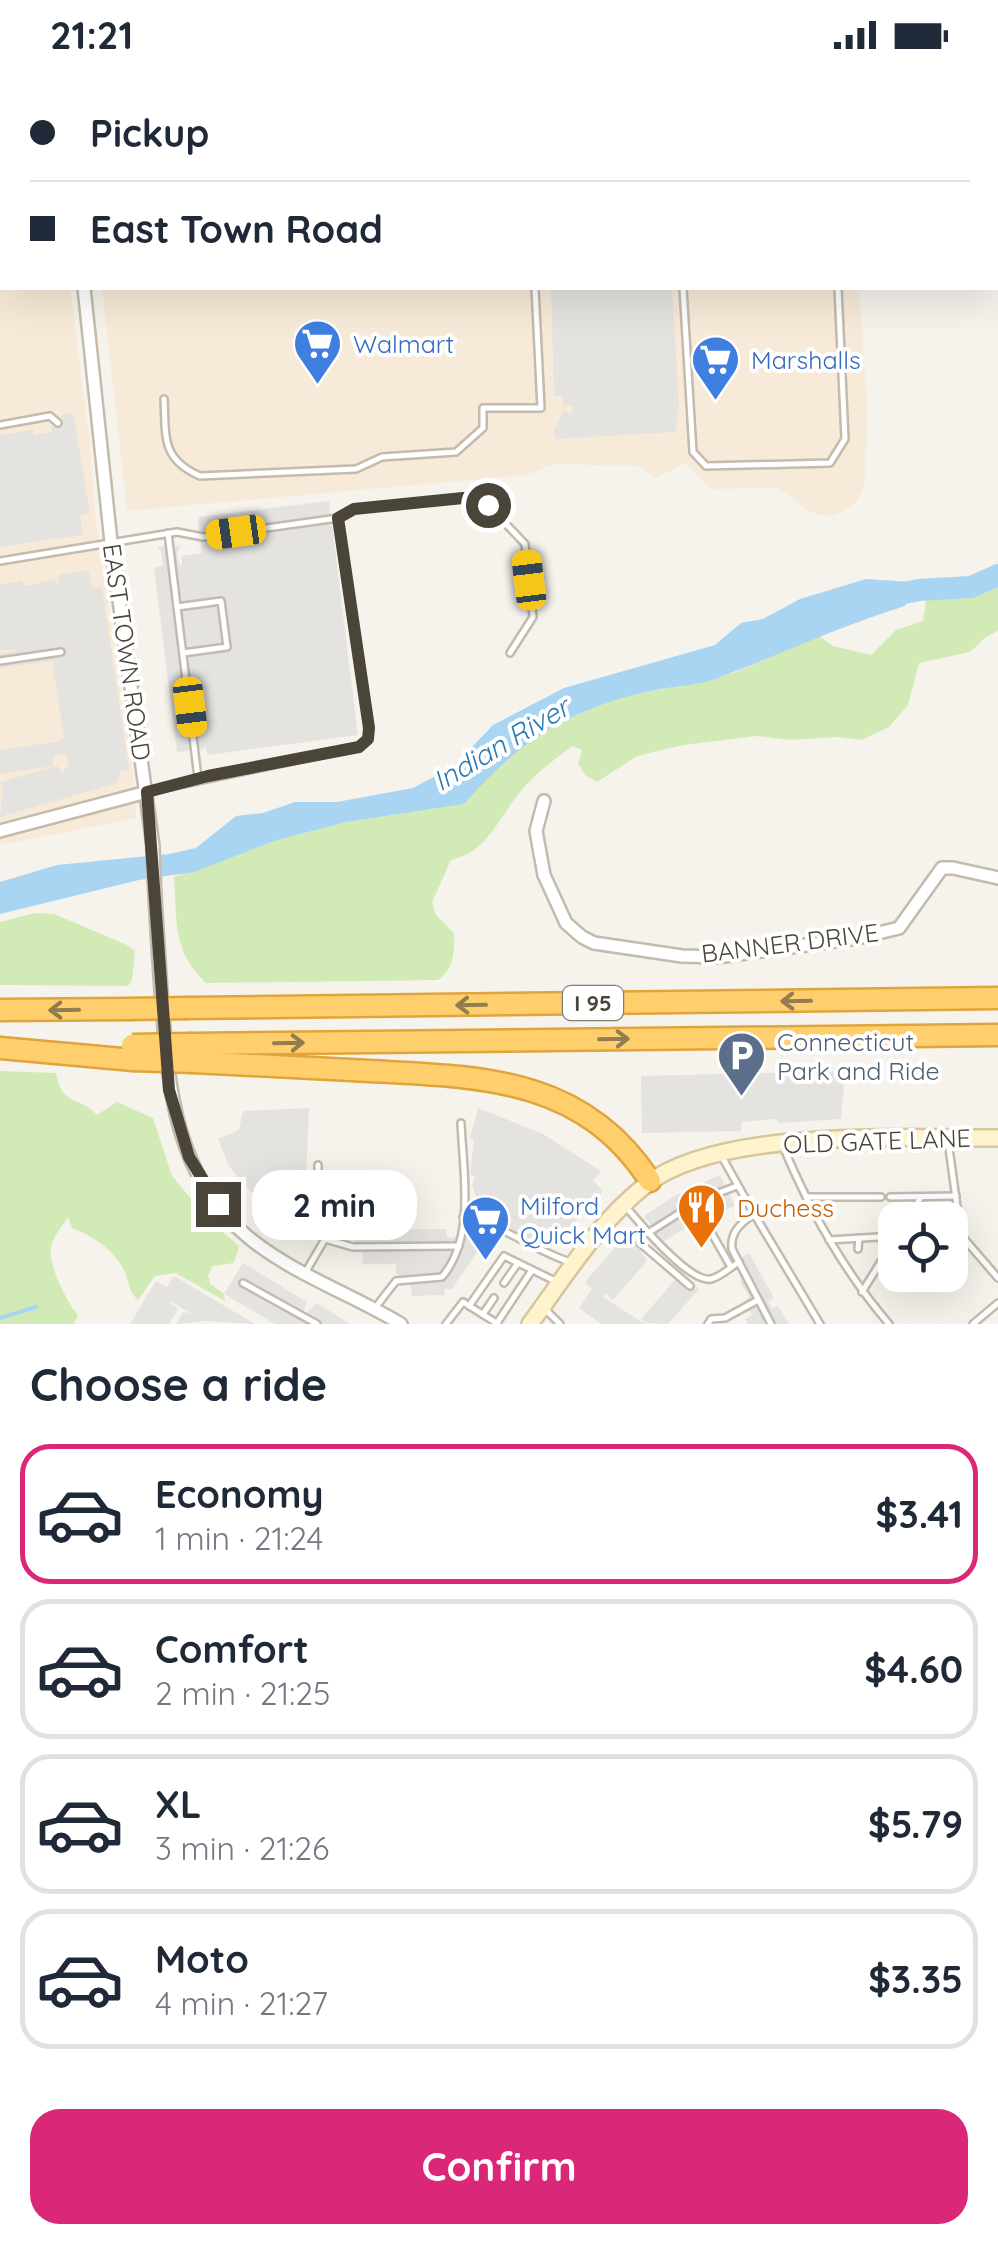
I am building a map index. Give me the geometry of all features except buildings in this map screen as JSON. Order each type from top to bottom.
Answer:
[{"type":"highway","points":[[840,1000],[998,990]]},
{"type":"highway","name":"I 95","points":[[0,1010],[998,998]]},
{"type":"highway","name":"I 95","points":[[192,1053],[998,1035]]},
{"type":"highway","points":[[0,1048],[192,1053],[525,1086],[588,1118],[632,1154],[650,1182]]},
{"type":"main road","name":"OLD GATE LANE","points":[[530,1324],[624,1205],[650,1182],[700,1158],[782,1143],[998,1138]]},
{"type":"street","name":"EAST TOWN ROAD","points":[[84,290],[111,542],[153,846],[169,1090],[189,1157],[234,1225],[266,1250],[401,1324]]},
{"type":"street","points":[[0,831],[147,792]]},
{"type":"street","name":"BANNER DRIVE","points":[[544,802],[536,831],[544,876],[553,898],[574,931],[607,946],[704,957],[858,938],[899,928],[942,868],[998,878]]},
{"type":"lane","points":[[164,399],[172,458],[200,476],[356,469],[382,457],[456,452],[483,428],[483,408],[541,408],[535,290]]},
{"type":"lane","points":[[683,290],[693,452],[706,466],[733,468],[830,463],[845,439],[838,290]]},
{"type":"lane","points":[[0,425],[50,416],[58,423]]},
{"type":"lane","points":[[0,561],[168,533],[202,537],[338,518],[354,509],[463,498],[488,505],[525,544],[534,617],[510,653]]},
{"type":"lane","points":[[147,792],[359,747],[368,739],[338,518]]},
{"type":"lane","points":[[168,533],[198,779]]},
{"type":"lane","points":[[177,608],[220,601],[227,647],[183,653]]},
{"type":"lane","points":[[0,661],[61,652]]},
{"type":"lane","points":[[375,1308],[396,1281],[442,1277],[459,1246],[463,1218],[461,1123]]},
{"type":"lane","points":[[948,1138],[962,1234],[998,1278]]},
{"type":"lane","points":[[782,1143],[828,1240],[846,1270],[889,1324]]},
{"type":"lane","points":[[721,1154],[820,1324]]},
{"type":"lane","points":[[305,1273],[325,1239],[318,1218],[318,1165]]},
{"type":"lane","points":[[648,1233],[694,1204],[737,1186]]},
{"type":"lane","points":[[918,1202],[922,1196]]},
{"type":"lane","points":[[806,1197],[956,1196]]},
{"type":"lane","points":[[694,1204],[731,1267]]},
{"type":"lane","points":[[624,1205],[648,1233],[699,1277],[712,1278],[738,1262]]},
{"type":"lane","points":[[754,1214],[731,1240],[738,1262],[771,1324]]},
{"type":"lane","points":[[463,1218],[488,1222],[531,1248],[574,1264]]},
{"type":"lane","points":[[325,1239],[353,1246],[459,1246]]},
{"type":"lane","points":[[828,1240],[860,1246],[878,1241]]},
{"type":"lane","points":[[640,1243],[690,1286]]},
{"type":"lane","points":[[469,1306],[504,1256],[560,1284]]},
{"type":"lane","points":[[846,1270],[851,1260]]},
{"type":"lane","points":[[504,1283],[518,1263]]},
{"type":"lane","points":[[862,1292],[878,1266]]},
{"type":"lane","points":[[446,1324],[463,1302],[497,1324],[532,1270]]},
{"type":"lane","points":[[244,1283],[318,1324]]},
{"type":"lane","points":[[483,1314],[494,1298]]},
{"type":"lane","points":[[708,1324],[711,1319],[725,1318],[758,1300]]},
{"type":"lane","points":[[973,1324],[998,1303]]},
{"type":"lane","points":[[543,1307],[560,1324]]},
{"type":"shaded area","points":[[0,290],[70,290],[136,818],[0,845]]},
{"type":"shaded area","points":[[102,290],[859,290],[867,404],[865,483],[857,501],[835,515],[807,511],[776,488],[710,489],[686,463],[655,478],[639,466],[555,464],[526,475],[127,511]]},
{"type":"shaded area","points":[[551,290],[672,290],[679,407],[675,432],[555,439],[554,430],[564,410],[571,415],[573,406],[563,405],[562,396],[554,396]]},
{"type":"shaded area","points":[[73,413],[90,513],[80,515],[83,535],[53,539],[50,530],[52,539],[0,547],[0,435],[33,430],[34,435],[52,432],[51,427],[64,414]]},
{"type":"shaded area","points":[[329,501],[358,735],[208,755],[205,746],[177,752],[154,568],[163,565],[157,547],[181,546],[177,552],[182,566],[182,556],[202,553],[198,517]]},
{"type":"shaded area","points":[[89,570],[92,588],[102,587],[129,770],[120,772],[117,783],[0,817],[0,782],[58,766],[62,775],[69,763],[66,754],[53,756],[53,766],[0,774],[0,750],[61,741],[64,737],[52,661],[0,668],[0,654],[18,650],[0,650],[0,584],[22,581],[23,586],[55,580],[59,585],[59,575]]},
{"type":"shaded area","name":"Connecticut Park and Ride","points":[[845,1071],[841,1119],[742,1122],[741,1131],[642,1133],[641,1076]]},
{"type":"shaded area","points":[[309,1108],[304,1221],[300,1229],[248,1189],[229,1166],[218,1139],[239,1130],[243,1111]]},
{"type":"shaded area","points":[[478,1108],[543,1134],[601,1171],[593,1181],[603,1191],[558,1242],[545,1235],[539,1244],[474,1208],[475,1176],[470,1174],[474,1140],[470,1138]]},
{"type":"shaded area","points":[[720,1175],[735,1206],[707,1217],[703,1209],[694,1212],[697,1221],[664,1241],[644,1216],[676,1195]]},
{"type":"shaded area","points":[[446,1229],[447,1238],[473,1235],[484,1242],[451,1290],[444,1288],[445,1295],[412,1296],[411,1287],[396,1273],[396,1264],[362,1264],[363,1254],[353,1239],[354,1230]]},
{"type":"shaded area","points":[[628,1233],[647,1261],[613,1300],[607,1294],[603,1297],[645,1324],[601,1324],[579,1308],[592,1289],[585,1282]]},
{"type":"shaded area","points":[[749,1253],[774,1298],[768,1302],[772,1309],[778,1306],[789,1324],[748,1324],[745,1319],[752,1315],[745,1302],[749,1296],[740,1282],[742,1257]]},
{"type":"shaded area","points":[[243,1263],[307,1302],[305,1314],[317,1303],[350,1324],[275,1324],[224,1294]]},
{"type":"shaded area","points":[[681,1273],[699,1289],[668,1324],[646,1323],[641,1319]]},
{"type":"shaded area","points":[[174,1276],[255,1324],[176,1324],[183,1312],[193,1315],[172,1302],[178,1309],[169,1324],[130,1324],[156,1281],[167,1287]]},
{"type":"green space","points":[[998,578],[998,631],[970,652],[919,663],[908,705],[889,727],[862,740],[757,736],[683,745],[637,756],[597,782],[586,776],[578,764],[582,750],[572,746],[528,783],[486,839],[465,856],[451,860],[432,902],[436,915],[454,933],[452,959],[438,980],[206,983],[187,959],[178,934],[174,877],[277,840],[347,822],[463,804],[525,746],[570,718],[621,698],[724,676],[818,635],[833,646],[871,655],[896,630],[923,621],[933,584]]},
{"type":"green space","points":[[35,913],[54,914],[135,951],[128,986],[0,985],[0,922]]},
{"type":"green space","points":[[0,1071],[56,1073],[62,1091],[97,1115],[117,1102],[153,1118],[172,1176],[208,1219],[239,1246],[234,1263],[213,1266],[208,1275],[210,1284],[224,1294],[225,1301],[176,1273],[155,1276],[138,1300],[124,1269],[112,1254],[72,1228],[68,1217],[54,1238],[51,1253],[59,1282],[78,1315],[74,1324],[0,1324]]},
{"type":"water","points":[[866,579],[912,582],[905,606],[718,678],[621,698],[570,718],[504,763],[464,804],[347,822],[277,840],[194,872],[139,880],[0,914],[0,882],[57,865],[196,848],[236,816],[263,813],[295,802],[337,802],[413,788],[454,766],[493,725],[564,688],[715,645],[741,623],[763,619],[800,599]]},
{"type":"waterway","name":"Indian River","points":[[880,598],[919,590],[971,587],[998,575]]},
{"type":"waterway","points":[[0,1318],[36,1307]]},
{"type":"place","name":"Walmart","points":[[318,386]]},
{"type":"place","name":"Marshalls","points":[[716,402]]},
{"type":"place","name":"Connecticut Park and Ride","points":[[742,1098]]},
{"type":"place","name":"Duchess","points":[[702,1250]]},
{"type":"place","name":"Milford Quick Mart","points":[[485,1262]]},
{"type":"route","points":[[218,1204],[189,1157],[169,1090],[147,792],[365,743],[369,728],[338,518],[354,509],[463,498],[488,505]]}]
